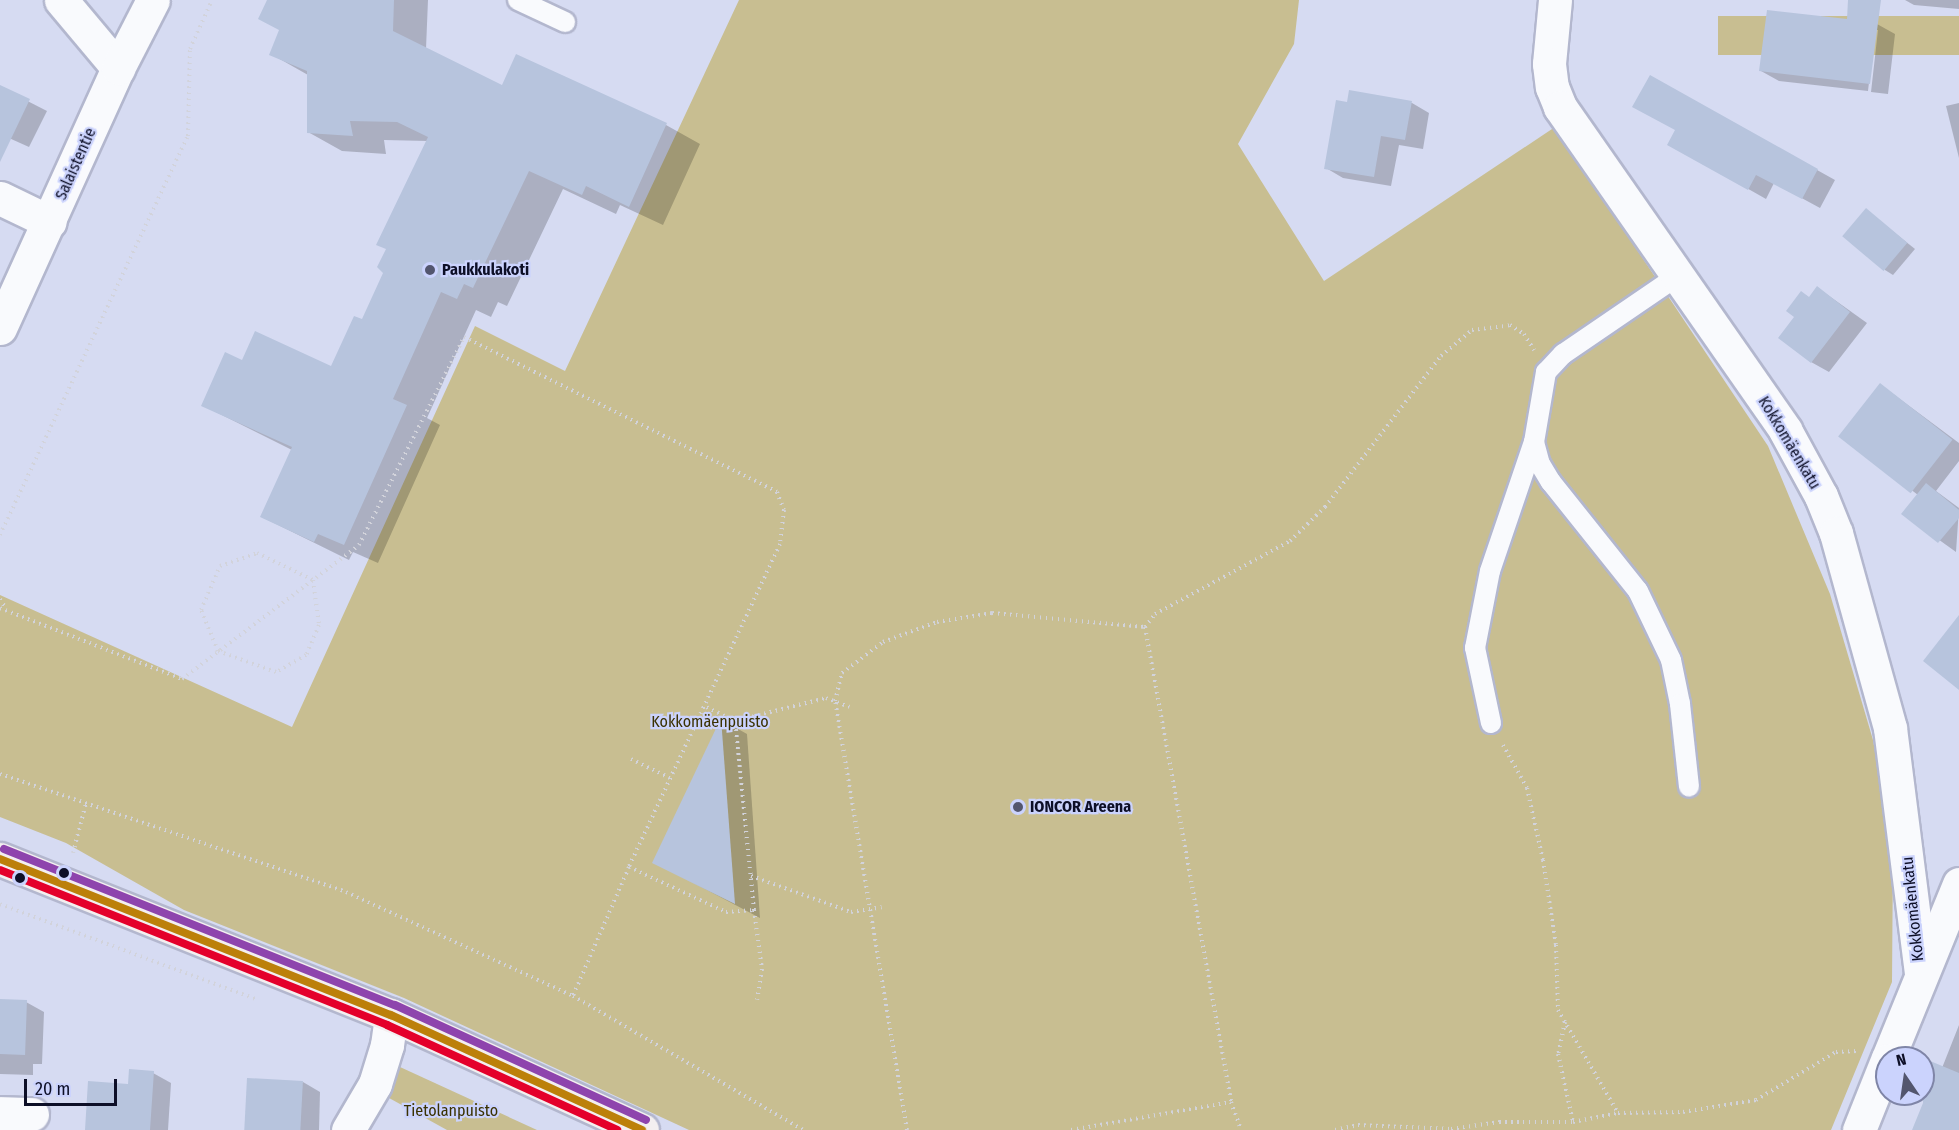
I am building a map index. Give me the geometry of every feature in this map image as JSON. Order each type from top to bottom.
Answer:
[{"type":"main road","points":[[0,859],[391,1015],[642,1130]]},
{"type":"street","points":[[61,0],[118,68]]},
{"type":"street","name":"Salaistentie","points":[[0,328],[118,68],[153,0]]},
{"type":"street","name":"Kokkomäenkatu","points":[[1555,0],[1549,64],[1552,87],[1560,107],[1676,277],[1785,430],[1821,495],[1836,533],[1892,740],[1921,975]]},
{"type":"street","points":[[0,198],[50,222]]},
{"type":"street","points":[[1893,1046],[1959,884]]},
{"type":"street","points":[[348,1130],[375,1084],[387,1045],[391,1015]]},
{"type":"street","points":[[1859,1130],[1875,1091]]},
{"type":"lane","points":[[518,0],[565,22]]},
{"type":"lane","points":[[1491,723],[1475,648],[1490,571],[1534,442],[1546,372],[1563,354],[1676,277]]},
{"type":"lane","points":[[1534,442],[1540,464],[1551,482],[1638,591],[1671,660],[1680,704],[1689,788]]},
{"type":"path","points":[[0,535],[188,136],[190,49],[212,0]]},
{"type":"path","points":[[1145,627],[1164,608],[1290,541],[1325,507],[1441,356],[1472,330],[1510,324],[1524,334],[1546,372]]},
{"type":"path","points":[[0,599],[3,608],[182,679],[360,545],[464,337],[777,492],[784,510],[780,544],[629,867],[573,996]]},
{"type":"path","points":[[257,553],[313,580],[320,625],[306,655],[276,672],[218,651],[201,610],[220,566],[257,553]]},
{"type":"path","points":[[907,1130],[872,909],[835,701],[842,673],[883,642],[937,622],[992,613],[1145,627]]},
{"type":"path","points":[[1145,627],[1231,1102],[1241,1130]]},
{"type":"path","points":[[704,706],[735,721],[800,702],[826,698],[849,707]]},
{"type":"path","points":[[735,721],[762,969],[757,1000]]},
{"type":"path","points":[[1491,723],[1527,788],[1555,934],[1558,1010],[1618,1113]]},
{"type":"path","points":[[631,759],[670,778]]},
{"type":"path","points":[[0,774],[346,892],[573,996],[797,1129],[803,1130]]},
{"type":"path","points":[[73,853],[86,803]]},
{"type":"path","points":[[629,867],[726,912],[754,910]]},
{"type":"path","points":[[751,876],[851,912],[882,907]]},
{"type":"path","points":[[0,904],[268,1003]]},
{"type":"path","points":[[1565,1021],[1558,1054],[1566,1104],[1573,1122]]},
{"type":"path","points":[[1335,1130],[1358,1125],[1451,1130],[1499,1122],[1573,1122],[1618,1113],[1683,1112],[1756,1100],[1836,1052],[1875,1055]]},
{"type":"path","points":[[1071,1130],[1231,1102]]},
{"type":"green space","name":"Kokkomäenpuisto","points":[[739,0],[1299,0],[1294,44],[1238,144],[1324,281],[1555,127],[1768,446],[1830,594],[1873,740],[1893,851],[1892,982],[1831,1130],[689,1130],[404,998],[184,910],[66,843],[0,817],[0,595],[292,727],[475,326],[565,371]]},
{"type":"green space","points":[[1718,16],[1959,16],[1959,55],[1718,55]]},
{"type":"green space","name":"Tietolanpuisto","points":[[400,1067],[537,1130],[447,1130],[380,1093]]},
{"type":"building","name":"Paukkulakoti","points":[[267,0],[394,0],[393,31],[502,85],[516,54],[667,123],[629,207],[586,186],[582,195],[529,171],[473,288],[464,284],[457,299],[441,292],[393,399],[407,405],[344,545],[318,534],[314,542],[260,517],[292,447],[201,406],[225,352],[242,360],[255,331],[331,366],[354,316],[362,319],[383,273],[377,267],[386,249],[376,245],[428,137],[397,122],[350,121],[353,136],[307,133],[307,71],[269,55],[279,30],[258,19]]},
{"type":"building","points":[[1848,0],[1881,0],[1870,84],[1759,71],[1767,10],[1847,19]]},
{"type":"building","points":[[1650,75],[1818,169],[1802,199],[1756,175],[1748,190],[1667,145],[1675,130],[1632,107]]},
{"type":"building","points":[[0,85],[30,99],[0,162]]},
{"type":"building","points":[[1349,90],[1412,101],[1405,140],[1381,136],[1374,177],[1324,169],[1336,100],[1347,102]]},
{"type":"building","points":[[1866,208],[1907,243],[1884,271],[1842,236]]},
{"type":"building","points":[[1817,286],[1850,312],[1811,363],[1778,338],[1794,317],[1786,311],[1801,291],[1809,297]]},
{"type":"building","points":[[1880,383],[1952,440],[1911,493],[1838,437]]},
{"type":"building","points":[[1926,483],[1959,510],[1959,518],[1938,543],[1901,514]]},
{"type":"building","points":[[1959,615],[1959,690],[1923,661]]},
{"type":"building","points":[[721,718],[735,904],[652,863]]},
{"type":"building","points":[[0,999],[27,1000],[25,1055],[0,1054]]},
{"type":"building","points":[[1935,1063],[1959,1073],[1959,1130],[1912,1130],[1922,1106],[1935,1106]]},
{"type":"building","points":[[129,1069],[154,1071],[150,1130],[85,1130],[88,1081],[128,1084]]},
{"type":"building","points":[[247,1078],[303,1081],[300,1130],[244,1130]]},
{"type":"transit line","points":[[4,849],[395,1005],[646,1120]]},
{"type":"transit line","points":[[0,859],[391,1015],[642,1130]]},
{"type":"transit line","points":[[0,870],[387,1025],[617,1130]]},
{"type":"place","name":"Paukkulakoti","points":[[430,270]]},
{"type":"place","name":"IONCOR Areena","points":[[1018,807]]}]
